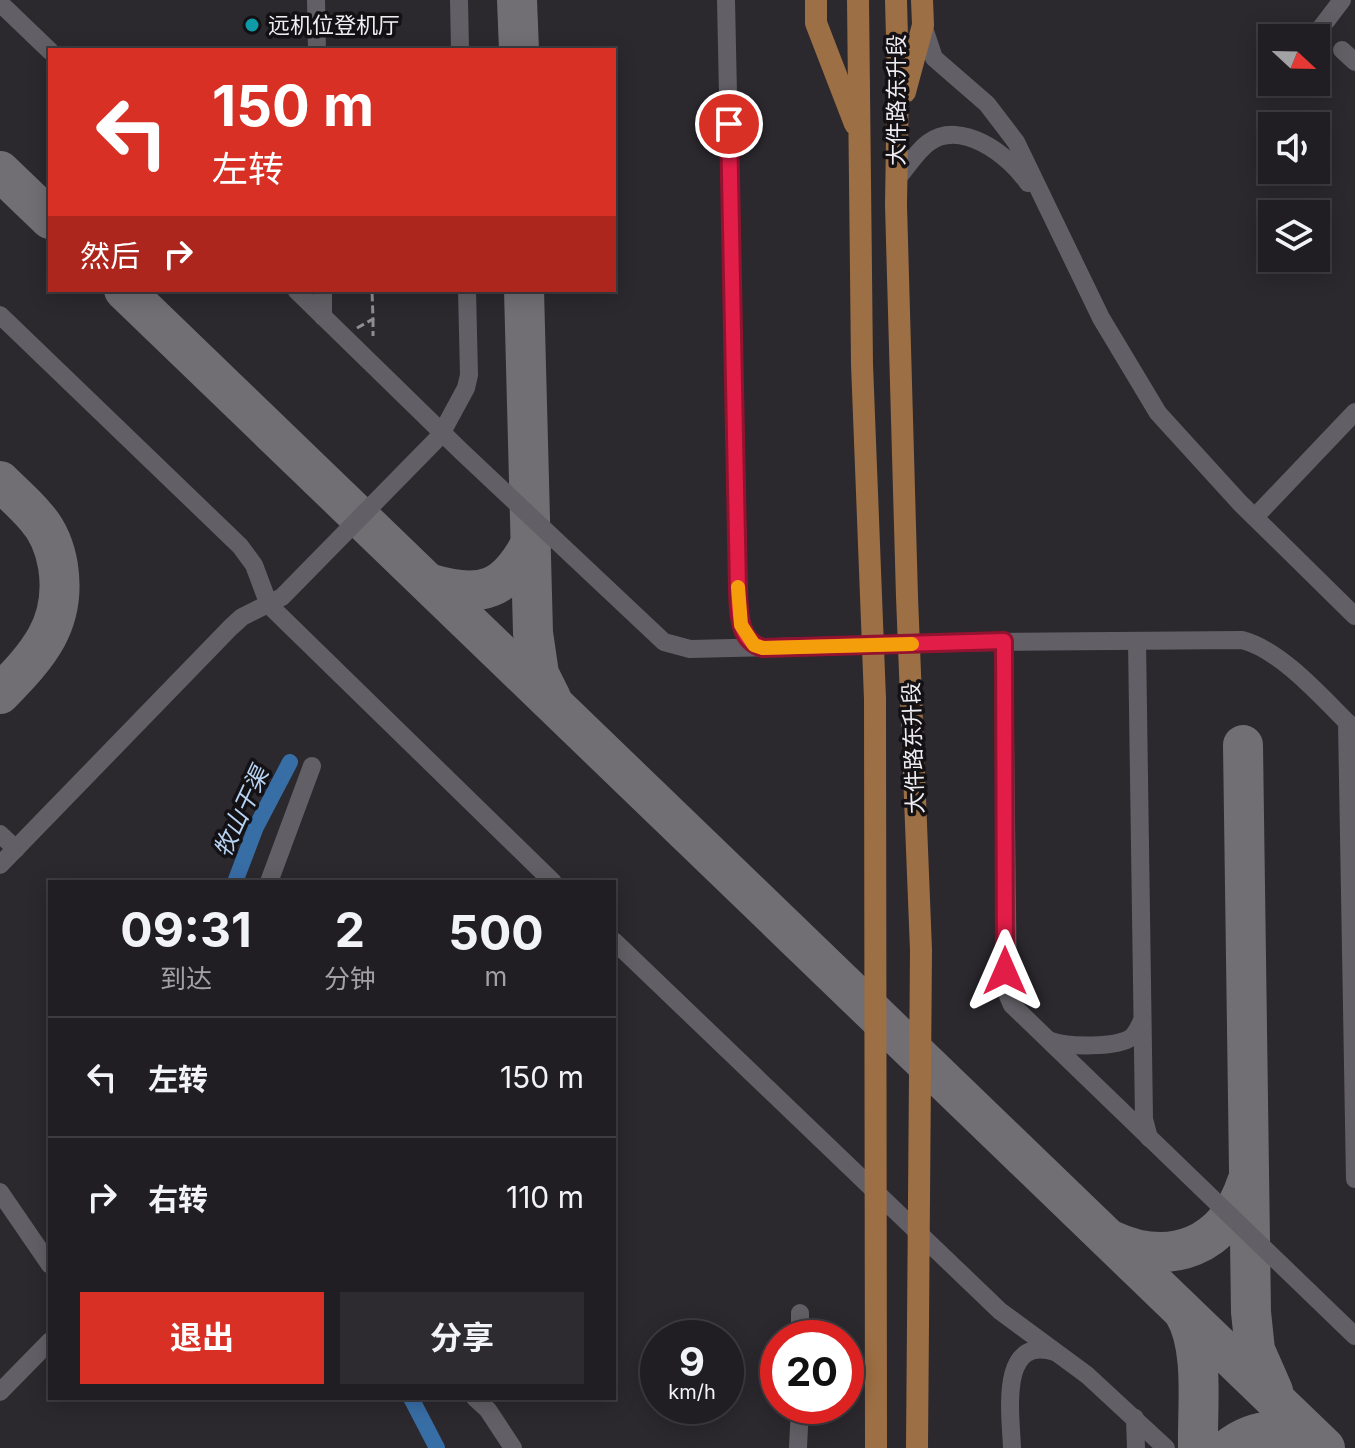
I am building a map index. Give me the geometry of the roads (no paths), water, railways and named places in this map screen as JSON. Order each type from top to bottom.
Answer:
[{"type":"main road","points":[[816,0],[816,23],[860,136]]},
{"type":"main road","name":"大件路东升段","points":[[858,0],[862,364],[875,699],[876,1448]]},
{"type":"main road","name":"大件路东升段","points":[[896,0],[895,181],[921,950],[917,1448]]},
{"type":"main road","points":[[897,124],[923,25],[922,0]]},
{"type":"street","points":[[316,0],[317,48]]},
{"type":"street","points":[[459,0],[460,48]]},
{"type":"street","points":[[726,0],[738,601],[744,633],[754,645],[763,648]]},
{"type":"street","points":[[1324,24],[1342,0]]},
{"type":"street","points":[[0,3],[48,49]]},
{"type":"street","points":[[923,25],[934,58],[987,104],[1016,142],[1101,318],[1158,413],[1255,517],[1355,616]]},
{"type":"street","points":[[895,181],[928,143],[946,134],[967,137],[994,150],[1019,169],[1062,236]]},
{"type":"street","points":[[298,292],[664,642],[690,649],[1242,640],[1258,644],[1274,654],[1351,726],[1355,1179]]},
{"type":"street","points":[[323,292],[323,317]]},
{"type":"street","points":[[0,865],[231,627],[242,617],[269,605],[307,574],[443,433],[466,388],[469,375],[467,292]]},
{"type":"street","points":[[0,315],[240,546],[254,565],[269,605],[551,880]]},
{"type":"street","points":[[1255,517],[1355,412]]},
{"type":"street","points":[[1137,641],[1144,1119],[1153,1143]]},
{"type":"street","points":[[999,642],[1008,996],[1012,1005],[1355,1336]]},
{"type":"street","points":[[270,880],[312,766]]},
{"type":"street","points":[[0,834],[16,849]]},
{"type":"street","points":[[616,943],[1000,1311],[1057,1353],[1166,1448]]},
{"type":"street","points":[[1048,1040],[1072,1046],[1118,1043],[1129,1039],[1142,1020]]},
{"type":"street","points":[[1118,1043],[1127,1046],[1143,1060]]},
{"type":"street","points":[[0,1192],[48,1262]]},
{"type":"street","points":[[800,1313],[800,1320]]},
{"type":"street","points":[[0,1392],[48,1343]]},
{"type":"street","points":[[1012,1448],[1010,1386],[1013,1369],[1031,1351],[1057,1353]]},
{"type":"street","points":[[477,1400],[488,1410],[513,1448]]},
{"type":"street","points":[[1135,1418],[1136,1448]]},
{"type":"street","points":[[798,1448],[799,1424]]},
{"type":"waterway","name":"牧山干渠","points":[[236,880],[256,827],[290,762]]},
{"type":"waterway","name":"牧山干渠","points":[[412,1400],[437,1448]]},
{"type":"place","name":"远机位登机厅","points":[[252,25]]}]
